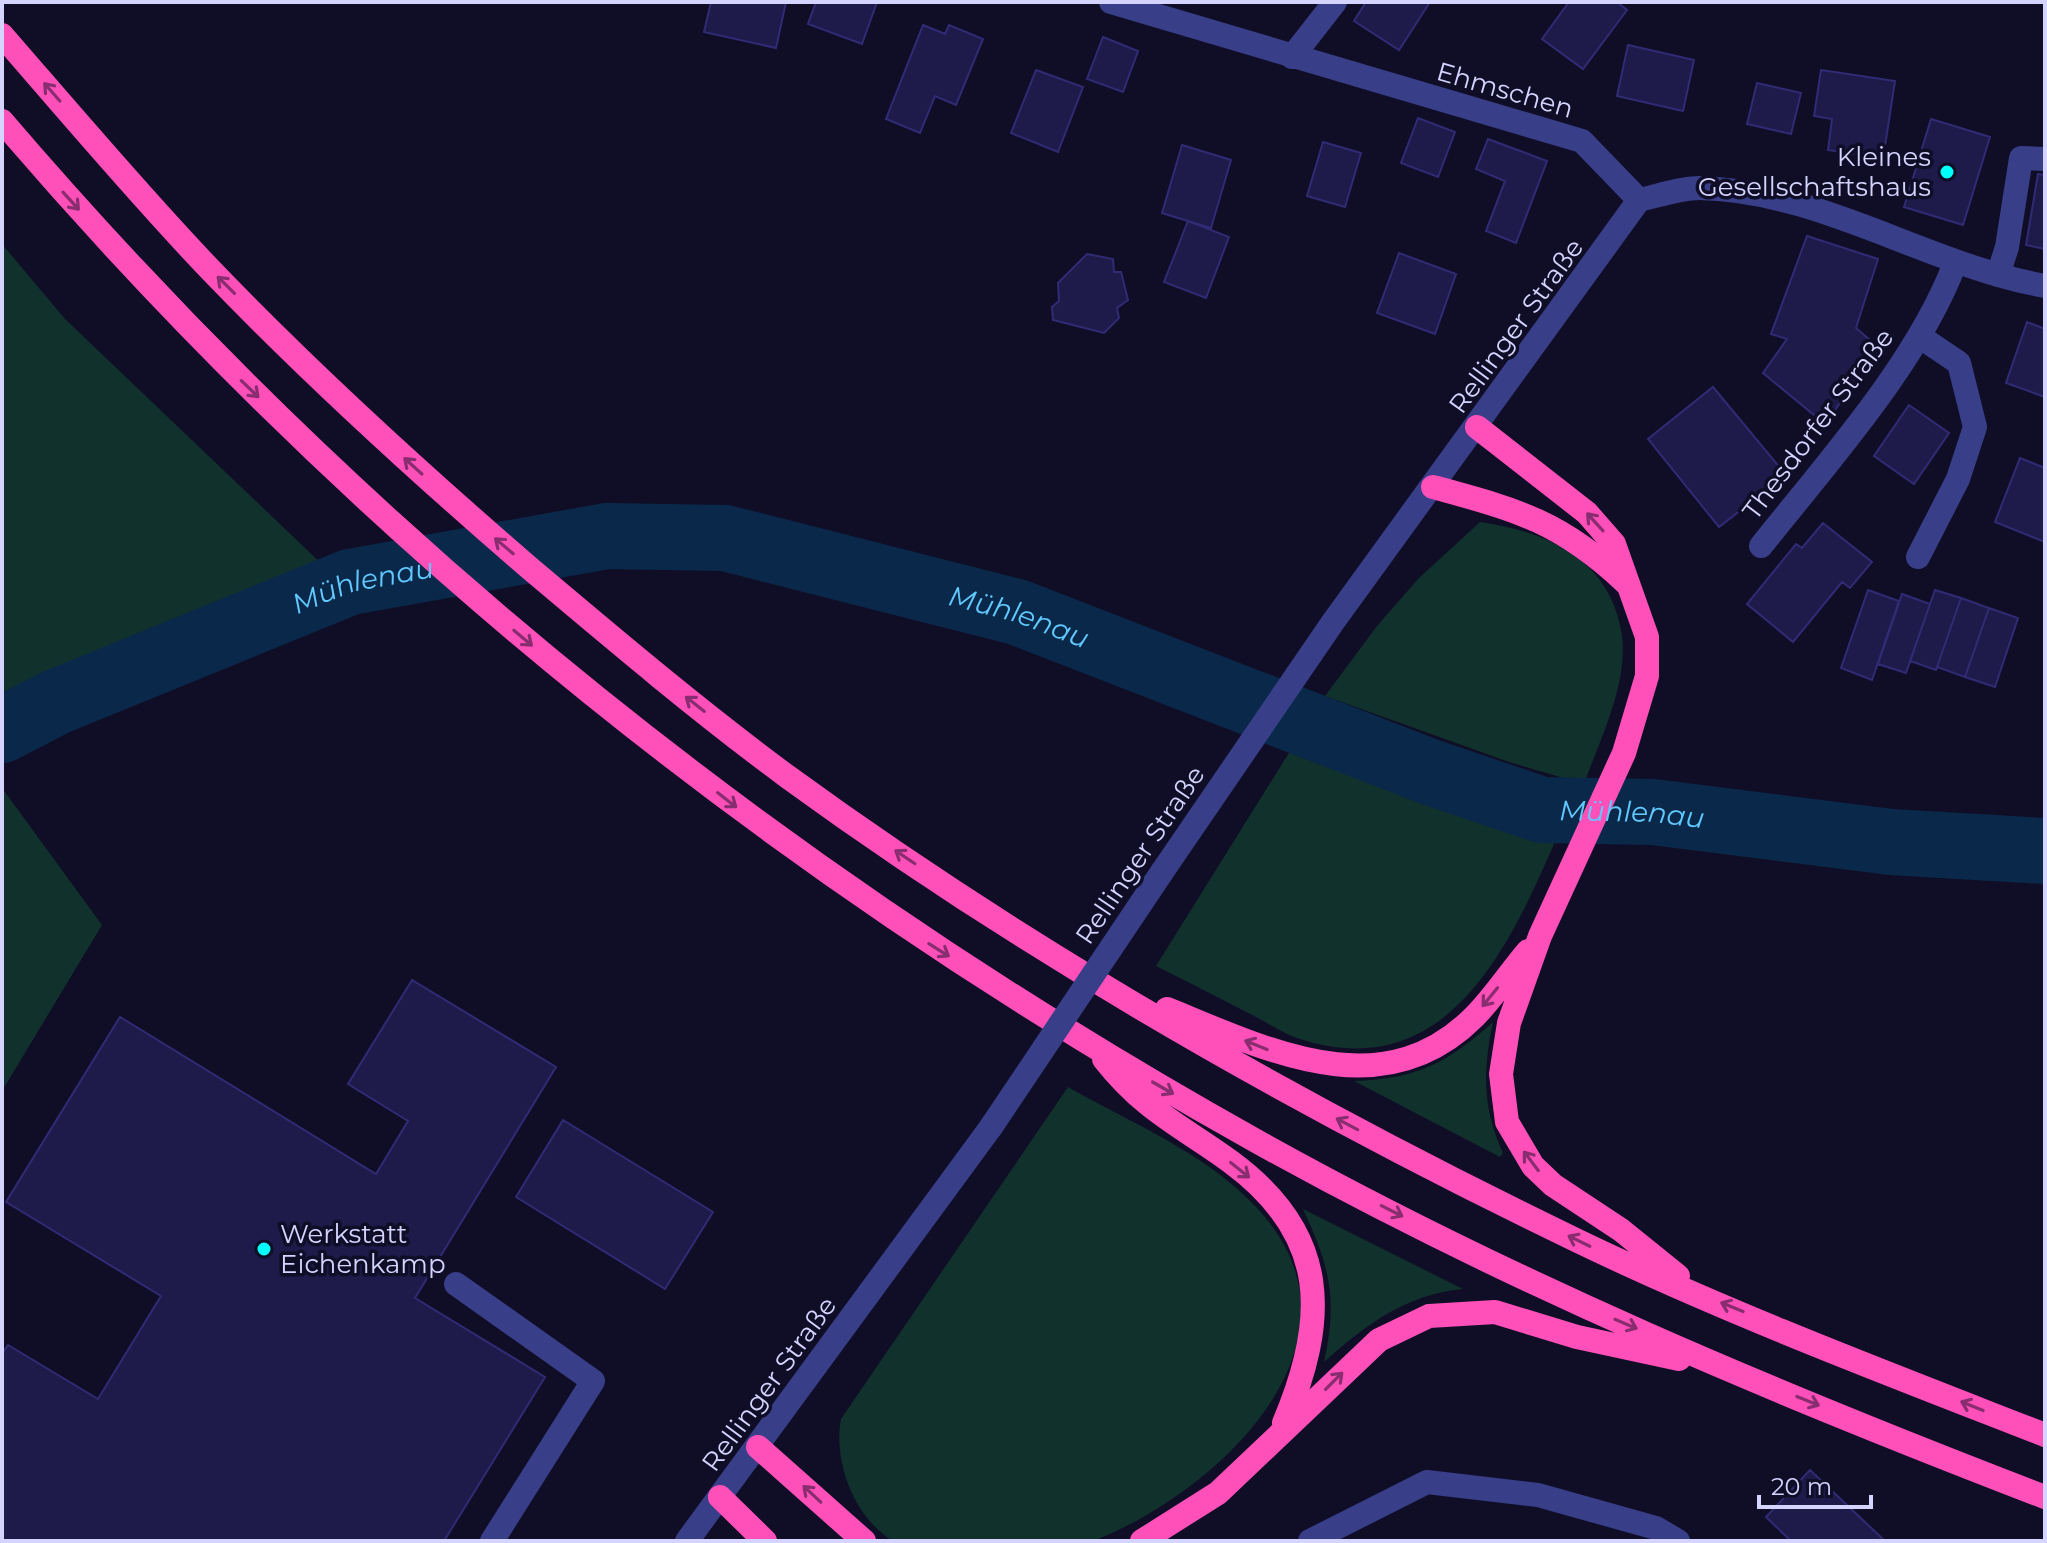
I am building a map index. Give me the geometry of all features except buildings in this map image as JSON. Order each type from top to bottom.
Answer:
[{"type":"highway","points":[[2,35],[202,260],[360,418],[471,518],[590,621],[787,776],[951,889],[1088,976],[1291,1095],[1389,1147],[1585,1244],[2045,1435]]},
{"type":"highway","points":[[2,121],[160,299],[400,532],[463,588],[754,822],[920,938],[1096,1049],[1262,1145],[1566,1299],[1736,1372],[2045,1497]]},
{"type":"highway","points":[[1477,427],[1587,513],[1614,544],[1633,589],[1647,637],[1647,676],[1624,753],[1540,936],[1503,1049],[1501,1095],[1507,1122],[1533,1166],[1553,1185],[1621,1230],[1702,1295]]},
{"type":"highway","points":[[1433,487],[1529,514],[1569,535],[1633,589]]},
{"type":"highway","points":[[1088,976],[1277,1054],[1325,1065],[1380,1065],[1431,1048],[1454,1034],[1474,1017],[1540,936]]},
{"type":"highway","points":[[1096,1049],[1128,1089],[1175,1128],[1254,1181],[1287,1221],[1305,1256],[1316,1308],[1313,1339],[1299,1388],[1279,1436]]},
{"type":"highway","points":[[1142,1541],[1218,1493],[1379,1340],[1429,1316],[1495,1312],[1577,1337],[1736,1372]]},
{"type":"highway","points":[[758,1447],[864,1541]]},
{"type":"highway","points":[[720,1497],[765,1541]]},
{"type":"street","name":"Ehmschen","points":[[1111,2],[1582,141],[1639,200]]},
{"type":"street","points":[[1292,57],[1335,2]]},
{"type":"street","points":[[1998,275],[2007,247],[2021,158],[2045,159]]},
{"type":"street","points":[[1639,200],[1697,188],[1772,199],[1866,227],[1955,263],[2045,286]]},
{"type":"street","name":"Rellinger Straße","points":[[687,1541],[991,1127],[1212,796],[1333,622],[1639,200]]},
{"type":"street","name":"Thesdorfer Straße","points":[[1761,546],[1841,446],[1919,336],[1955,263]]},
{"type":"street","name":"Thesdorfer Straße","points":[[1918,557],[1958,479],[1975,427],[1959,363],[1919,336]]},
{"type":"street","points":[[456,1284],[593,1381],[492,1541]]},
{"type":"street","points":[[1310,1541],[1427,1482],[1538,1495],[1656,1528],[1678,1541]]},
{"type":"green space","points":[[2,244],[65,319],[326,568],[75,666],[2,704]]},
{"type":"green space","points":[[1480,522],[1529,533],[1572,554],[1605,587],[1616,609],[1622,636],[1621,673],[1611,712],[1584,784],[1509,762],[1325,696],[1377,626],[1419,578]]},
{"type":"green space","points":[[1302,732],[1557,837],[1517,922],[1493,963],[1465,998],[1432,1026],[1394,1043],[1349,1048],[1297,1038],[1156,966]]},
{"type":"green space","points":[[2,788],[102,925],[2,1091]]},
{"type":"green space","points":[[1493,1022],[1487,1056],[1486,1089],[1491,1120],[1503,1153],[1500,1157],[1354,1081],[1396,1077],[1430,1066],[1461,1048]]},
{"type":"green space","points":[[1068,1087],[1191,1155],[1256,1207],[1290,1258],[1301,1309],[1292,1358],[1268,1406],[1232,1449],[1188,1487],[1141,1518],[1093,1541],[893,1541],[867,1518],[849,1487],[840,1453],[841,1419]]},
{"type":"green space","points":[[1303,1209],[1463,1289],[1423,1297],[1405,1305],[1371,1324],[1324,1362],[1330,1320],[1329,1284],[1320,1249]]},
{"type":"waterway","name":"Mühlenau","points":[[2,730],[56,702],[350,582],[607,536],[725,538],[1017,612],[1430,772],[1542,810],[1653,812],[1891,842],[2045,851]]},
{"type":"place","name":"Kleines Gesellschaftshaus","points":[[1947,172]]},
{"type":"place","name":"Werkstatt Eichenkamp","points":[[264,1249]]}]
